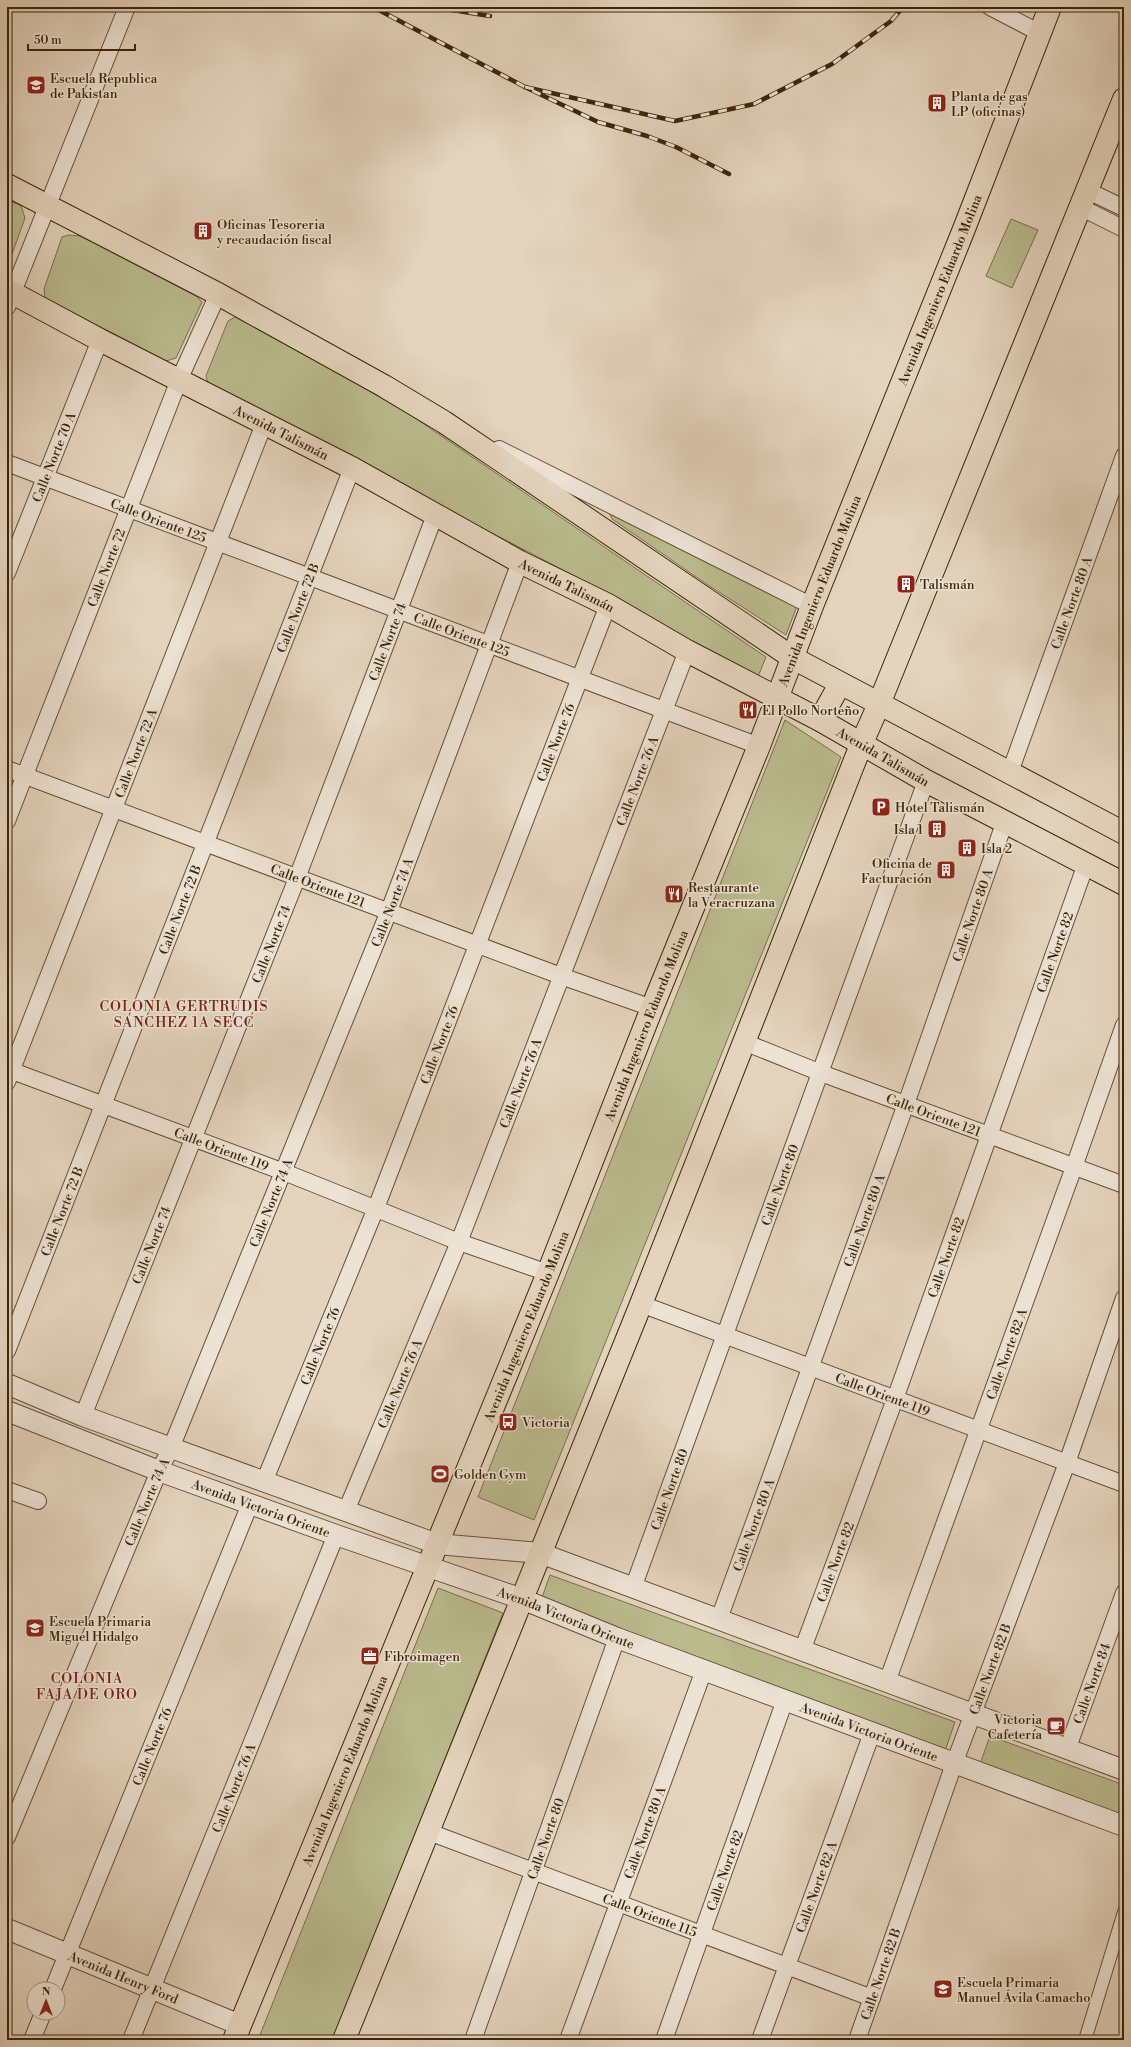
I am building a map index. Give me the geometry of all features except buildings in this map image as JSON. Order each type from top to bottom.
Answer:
[{"type":"main road","name":"Avenida Ingeniero Eduardo Molina","points":[[237,2032],[548,1272],[652,1008],[759,746],[812,606],[961,236],[1050,7]]},
{"type":"main road","points":[[344,2040],[641,1304],[861,745],[879,704],[1124,99]]},
{"type":"main road","points":[[7,185],[218,294],[384,386],[444,422],[792,658],[1124,831]]},
{"type":"main road","name":"Avenida Talismán","points":[[9,297],[100,340],[352,468],[520,562],[608,605],[687,651],[820,720],[861,745],[926,781],[1124,884]]},
{"type":"main road","points":[[820,720],[840,684]]},
{"type":"street","points":[[9,297],[127,7]]},
{"type":"street","points":[[990,7],[1040,33]]},
{"type":"street","points":[[1083,199],[1124,208]]},
{"type":"street","points":[[1083,199],[1124,229]]},
{"type":"street","name":"Calle Norte 72","points":[[7,821],[130,510],[179,380],[218,294]]},
{"type":"street","name":"Calle Norte 70 A","points":[[7,573],[100,340]]},
{"type":"street","points":[[444,422],[812,606]]},
{"type":"street","name":"Calle Norte 72 A","points":[[8,1074],[264,424]]},
{"type":"street","name":"Calle Norte 80 A","points":[[1010,772],[1124,456]]},
{"type":"street","name":"Calle Oriente 125","points":[[7,463],[759,746]]},
{"type":"street","name":"Calle Norte 72 B","points":[[7,1351],[352,468]]},
{"type":"street","name":"Calle Norte 74","points":[[83,1416],[297,878],[435,515]]},
{"type":"street","name":"Calle Norte 74 A","points":[[7,1837],[159,1471],[171,1448],[284,1172],[389,911],[520,562]]},
{"type":"street","name":"Calle Norte 76","points":[[264,1482],[376,1208],[608,605]]},
{"type":"street","name":"Calle Norte 76 A","points":[[346,1511],[459,1242],[687,651]]},
{"type":"street","name":"Calle Oriente 121","points":[[7,769],[561,976],[652,1008]]},
{"type":"street","name":"Calle Norte 80","points":[[633,1588],[926,781]]},
{"type":"street","name":"Calle Norte 80 A","points":[[719,1619],[906,1104],[1005,821]]},
{"type":"street","name":"Calle Norte 82","points":[[802,1651],[895,1399],[1086,864]]},
{"type":"street","name":"Calle Norte 82 A","points":[[887,1682],[979,1431],[1124,1025]]},
{"type":"street","name":"Calle Oriente 121","points":[[744,1042],[821,1073],[1124,1185]]},
{"type":"street","name":"Calle Oriente 119","points":[[8,1074],[103,1103],[284,1172],[459,1242],[548,1272]]},
{"type":"street","name":"Calle Norte 82 B","points":[[857,2040],[954,1764],[1067,1463],[1124,1298]]},
{"type":"street","name":"Calle Oriente 119","points":[[641,1304],[725,1337],[810,1367],[1124,1484]]},
{"type":"street","name":"Avenida Victoria Oriente","points":[[7,1384],[83,1416],[437,1544],[540,1554],[1124,1770]]},
{"type":"street","name":"Avenida Victoria Oriente","points":[[7,1411],[159,1471],[336,1535],[522,1599],[617,1638],[1124,1826]]},
{"type":"street","points":[[7,1490],[38,1501]]},
{"type":"street","name":"Calle Norte 76","points":[[56,1981],[250,1504]]},
{"type":"street","name":"Calle Norte 76 A","points":[[131,2040],[336,1535]]},
{"type":"street","name":"Calle Norte 84","points":[[1067,1750],[1124,1593]]},
{"type":"street","name":"Calle Norte 80","points":[[473,2040],[617,1638]]},
{"type":"street","name":"Calle Norte 80 A","points":[[568,2040],[704,1670]]},
{"type":"street","name":"Calle Norte 82","points":[[664,2040],[703,1934],[785,1700]]},
{"type":"street","name":"Calle Norte 82 A","points":[[760,2040],[872,1733]]},
{"type":"street","name":"Calle Oriente 115","points":[[429,1832],[872,1998]]},
{"type":"street","points":[[1085,2040],[1124,1912]]},
{"type":"street","name":"Avenida Henry Ford","points":[[7,1929],[151,1990],[237,2032]]},
{"type":"street","points":[[32,2040],[40,2021]]},
{"type":"green space","points":[[7,199],[21,206],[25,218],[7,268]]},
{"type":"green space","points":[[1011,219],[1038,230],[1012,288],[986,276]]},
{"type":"green space","points":[[69,235],[80,236],[196,296],[202,302],[176,358],[166,361],[45,298],[44,289],[62,237]]},
{"type":"green space","points":[[235,317],[349,379],[415,418],[766,657],[757,679],[592,585],[209,386],[206,376],[228,321]]},
{"type":"green space","points":[[607,507],[797,606],[786,635],[708,585],[612,519]]},
{"type":"green space","points":[[785,720],[841,757],[534,1520],[478,1497]]},
{"type":"green space","points":[[550,1575],[955,1722],[945,1751],[540,1603]]},
{"type":"green space","points":[[438,1588],[503,1613],[333,2040],[258,2040]]},
{"type":"green space","points":[[990,1736],[1124,1785],[1124,1817],[980,1764]]},
{"type":"railway","points":[[373,7],[525,87],[598,122],[647,136],[676,147],[729,174]]},
{"type":"railway","points":[[433,7],[490,16]]},
{"type":"railway","points":[[525,87],[675,121],[754,104],[832,64],[891,21],[903,7]]},
{"type":"place","name":"Escuela Republica de Pakistan","points":[[36,85]]},
{"type":"place","name":"Planta de gas LP (oficinas)","points":[[937,103]]},
{"type":"place","name":"Oficinas Tesoreria y recaudación fiscal","points":[[203,231]]},
{"type":"place","name":"Talismán","points":[[906,584]]},
{"type":"place","name":"El Pollo Norteño","points":[[748,710]]},
{"type":"place","name":"Hotel Talismán","points":[[881,807]]},
{"type":"place","name":"Isla 1","points":[[937,829]]},
{"type":"place","name":"Isla 2","points":[[967,848]]},
{"type":"place","name":"Oficina de Facturación","points":[[946,870]]},
{"type":"place","name":"Restaurante la Veracruzana","points":[[674,894]]},
{"type":"place","name":"Victoria","points":[[508,1422]]},
{"type":"place","name":"Golden Gym","points":[[440,1474]]},
{"type":"place","name":"Escuela Primaria Miguel Hidalgo","points":[[35,1628]]},
{"type":"place","name":"Fibroimagen","points":[[370,1656]]},
{"type":"place","name":"Victoria Cafetería","points":[[1056,1726]]},
{"type":"place","name":"Escuela Primaria Manuel Ávila Camacho","points":[[943,1989]]},
{"type":"district","name":"COLONIA GERTRUDIS SANCHEZ 1A SECC","points":[[184,1014]]},
{"type":"district","name":"COLONIA FAJA DE ORO","points":[[87,1686]]}]
